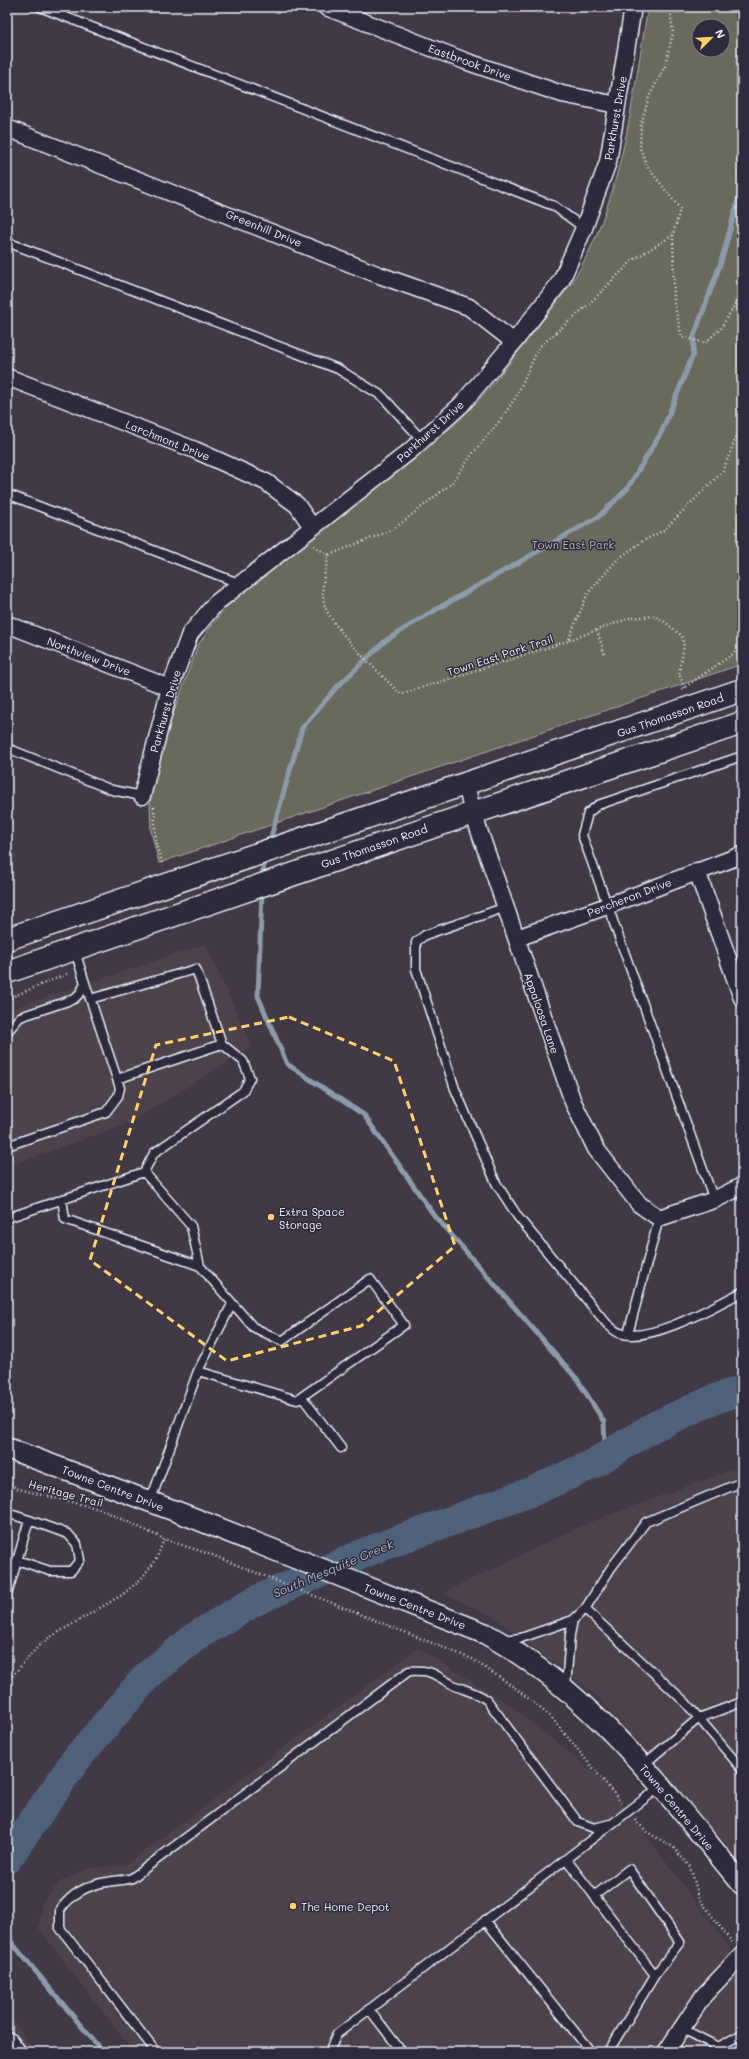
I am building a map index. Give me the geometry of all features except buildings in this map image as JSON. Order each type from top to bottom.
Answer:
[{"type":"main road","name":"Gus Thomasson Road","points":[[9,929],[217,869],[335,827],[466,785],[742,690]]},
{"type":"main road","name":"Gus Thomasson Road","points":[[7,972],[78,959],[202,905],[473,812],[742,723]]},
{"type":"street","name":"Eastbrook Drive","points":[[326,7],[465,61],[555,91],[617,105]]},
{"type":"street","name":"Parkhurst Drive","points":[[148,800],[170,688],[190,634],[216,604],[422,440],[461,405],[514,342],[561,280],[584,228],[608,162],[633,7]]},
{"type":"street","name":"Greenhill Drive","points":[[7,128],[379,275],[468,307],[514,342]]},
{"type":"street","name":"Larchmont Drive","points":[[7,377],[195,450],[266,482],[297,505],[312,527]]},
{"type":"street","name":"Northview Drive","points":[[7,624],[170,688]]},
{"type":"street","name":"Appaloosa Lane","points":[[466,785],[473,812],[573,1102],[596,1149],[639,1204],[660,1218]]},
{"type":"street","name":"Percheron Drive","points":[[517,938],[742,855]]},
{"type":"street","points":[[697,871],[742,998]]},
{"type":"street","points":[[660,1218],[714,1200],[742,1186]]},
{"type":"street","name":"Towne Centre Drive","points":[[7,1448],[191,1517],[492,1637],[512,1648],[578,1698],[624,1743],[742,1884]]},
{"type":"street","points":[[666,2052],[704,1995],[742,1955]]},
{"type":"lane","points":[[40,7],[554,206],[584,228]]},
{"type":"lane","points":[[7,242],[338,369],[382,396],[422,440]]},
{"type":"lane","points":[[7,494],[241,584]]},
{"type":"lane","points":[[7,748],[112,790],[148,800]]},
{"type":"lane","points":[[714,1200],[582,835],[588,813],[598,805],[742,756]]},
{"type":"lane","points":[[506,907],[425,935],[416,942],[416,969],[455,1089],[496,1183],[518,1217],[607,1324],[620,1333],[628,1334],[657,1330],[676,1324],[742,1292]]},
{"type":"lane","points":[[7,1146],[106,1112],[120,1092],[84,982],[78,959]]},
{"type":"lane","points":[[7,1218],[144,1172],[154,1153],[243,1091],[250,1078],[243,1061],[222,1044],[196,969],[90,999]]},
{"type":"lane","points":[[7,1032],[20,1017],[74,999],[81,992],[84,982]]},
{"type":"lane","points":[[117,1080],[222,1044]]},
{"type":"lane","points":[[144,1172],[192,1226],[200,1266],[253,1327],[282,1341],[370,1280],[404,1325],[297,1400],[198,1371]]},
{"type":"lane","points":[[62,1199],[65,1219],[200,1266]]},
{"type":"lane","points":[[628,1334],[660,1218]]},
{"type":"lane","points":[[150,1502],[198,1371],[232,1304]]},
{"type":"lane","points":[[302,1397],[341,1448]]},
{"type":"lane","points":[[492,1637],[520,1638],[573,1620],[584,1609],[611,1568],[646,1522],[742,1482]]},
{"type":"lane","points":[[7,1513],[68,1534],[77,1544],[80,1560],[71,1571],[50,1571],[17,1560]]},
{"type":"lane","points":[[7,1595],[29,1520]]},
{"type":"lane","points":[[584,1609],[686,1703],[742,1769]]},
{"type":"lane","points":[[566,1689],[570,1635],[573,1620]]},
{"type":"lane","points":[[156,2052],[60,1928],[60,1910],[77,1892],[108,1882],[124,1881],[132,1878],[409,1671],[422,1670],[436,1673],[453,1685],[481,1695],[487,1700],[578,1822],[594,1828],[610,1824]]},
{"type":"lane","points":[[643,1766],[699,1718],[742,1702]]},
{"type":"lane","points":[[329,2052],[337,2034],[660,1787]]},
{"type":"lane","points":[[566,1858],[655,1975]]},
{"type":"lane","points":[[594,1896],[629,1869],[680,1942],[655,1975],[608,2052]]},
{"type":"lane","points":[[486,1920],[591,2052]]},
{"type":"lane","points":[[369,2009],[402,2052]]},
{"type":"lane","points":[[681,2028],[717,2050],[742,2034]]},
{"type":"lane","points":[[7,2036],[12,2038],[23,2052]]},
{"type":"path","points":[[674,235],[674,302],[682,337],[705,343],[720,328],[742,293]]},
{"type":"path","name":"Town East Park Trail","points":[[344,635],[398,692],[406,693],[568,641],[588,593],[618,559],[643,541],[664,530],[723,471],[742,422]]},
{"type":"path","points":[[737,436],[742,439]]},
{"type":"path","points":[[310,543],[329,555]]},
{"type":"path","points":[[568,641],[630,618],[654,616],[665,622],[682,636],[684,646],[679,672],[684,688]]},
{"type":"path","points":[[597,630],[605,656]]},
{"type":"path","points":[[148,800],[153,811],[156,844],[164,869]]},
{"type":"path","points":[[7,903],[9,929]]},
{"type":"path","points":[[7,998],[78,959]]},
{"type":"path","name":"Heritage Trail","points":[[7,1482],[18,1488],[100,1509],[164,1539],[212,1555],[387,1624],[472,1659],[490,1670],[537,1704],[567,1734],[628,1811],[647,1832],[673,1847],[690,1867],[700,1900],[729,1938]]},
{"type":"path","points":[[7,1682],[42,1642],[122,1595],[140,1580],[156,1560],[164,1539]]},
{"type":"highlighted area","points":[[289,1017],[394,1061],[455,1246],[361,1326],[227,1361],[90,1260],[156,1045]]},
{"type":"shaded area","points":[[206,944],[252,1047],[131,1122],[7,1167],[7,1010]]},
{"type":"shaded area","points":[[742,1466],[742,1864],[596,1695],[494,1617],[443,1593],[585,1524]]},
{"type":"shaded area","points":[[418,1648],[510,1705],[608,1784],[742,1964],[742,2052],[134,2052],[39,1929],[41,1904],[60,1882],[88,1868],[124,1866]]},
{"type":"shaded area","points":[[7,2010],[28,2043],[36,2052],[7,2052]]},
{"type":"green space","name":"Town East Park","points":[[648,7],[742,7],[742,664],[159,863],[151,832],[150,803],[153,776],[162,745],[198,645],[222,611],[454,425],[491,386],[508,365],[562,296],[581,267],[596,237],[608,205],[617,173],[632,107]]},
{"type":"waterway","points":[[269,844],[302,728],[337,687],[385,641],[423,617],[598,517],[627,489],[662,431],[693,355],[694,336],[721,262],[742,186]]},
{"type":"waterway","points":[[262,879],[265,857]]},
{"type":"waterway","points":[[262,891],[258,996],[287,1064],[364,1115],[434,1215],[577,1379],[604,1422],[605,1444],[591,1465]]},
{"type":"waterway","name":"South Mesquite Creek","points":[[7,1859],[77,1758],[148,1675],[198,1635],[255,1601],[369,1551],[533,1491],[591,1465],[653,1427],[715,1399],[742,1390]]},
{"type":"waterway","points":[[7,1937],[103,2052]]},
{"type":"place","name":"Extra Space Storage","points":[[271,1217]]},
{"type":"place","name":"The Home Depot","points":[[293,1906]]}]
